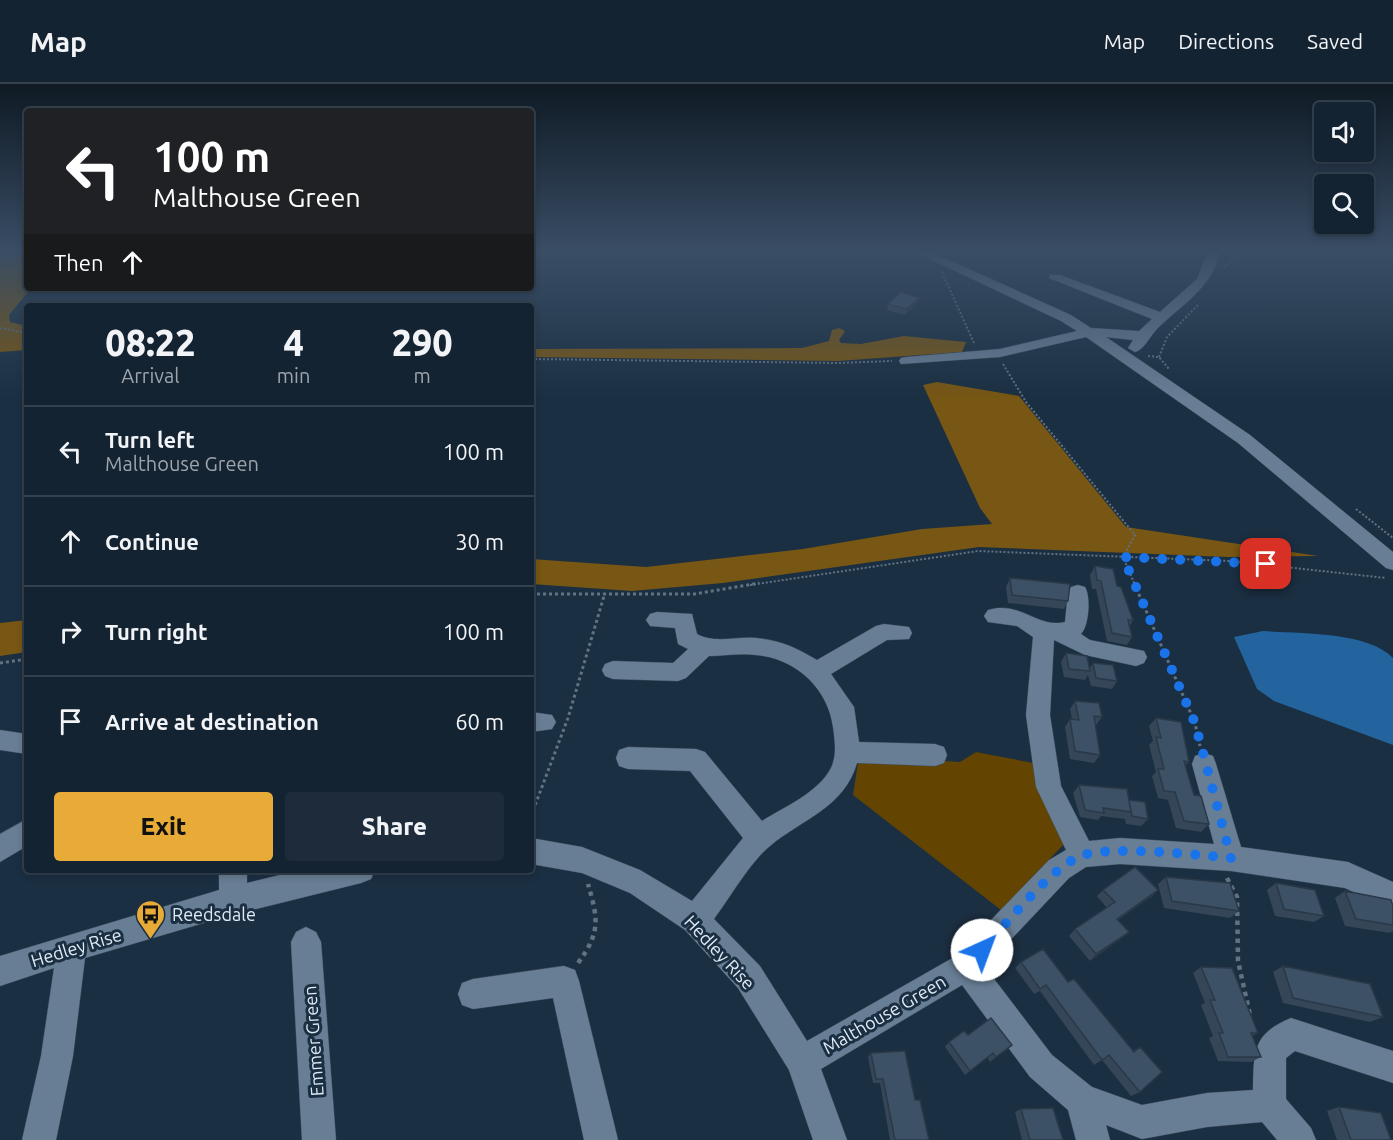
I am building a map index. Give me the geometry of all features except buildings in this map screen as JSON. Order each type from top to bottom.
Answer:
[{"type":"street","points":[[1027,300],[1066,318],[1138,364],[1244,439],[1393,562]]},
{"type":"street","points":[[1115,300],[1163,318]]},
{"type":"street","points":[[1138,364],[1135,352],[1142,336],[1182,300]]},
{"type":"street","points":[[906,361],[978,353],[1000,353],[1088,333],[1142,336]]},
{"type":"street","points":[[1052,632],[1075,628],[1078,592]]},
{"type":"street","points":[[995,616],[1022,619],[1084,647],[1136,657]]},
{"type":"street","points":[[657,620],[685,620],[686,638],[704,648],[755,646],[786,652],[817,671],[842,707],[848,752],[842,775],[821,798],[759,838],[695,920]]},
{"type":"street","points":[[817,671],[884,632],[901,633]]},
{"type":"street","points":[[1052,632],[1038,715],[1049,787],[1082,855]]},
{"type":"street","points":[[613,670],[678,672],[704,648]]},
{"type":"street","points":[[0,740],[24,744]]},
{"type":"street","points":[[848,752],[935,755]]},
{"type":"street","points":[[628,758],[696,760],[759,838]]},
{"type":"street","points":[[1204,764],[1224,858]]},
{"type":"street","points":[[0,849],[24,833]]},
{"type":"street","name":"Malthouse Green","points":[[802,1062],[966,966],[1059,869],[1082,855],[1120,851],[1224,858],[1348,875],[1393,897]]},
{"type":"street","name":"Hedley Rise","points":[[534,852],[582,860],[640,884],[695,920],[749,977],[802,1062],[830,1140]]},
{"type":"street","points":[[233,873],[233,902]]},
{"type":"street","name":"Hedley Rise","points":[[0,971],[72,947],[292,884],[346,873]]},
{"type":"street","name":"Emmer Green","points":[[306,942],[319,1140]]},
{"type":"street","points":[[39,1140],[57,1056],[72,947]]},
{"type":"street","points":[[966,966],[1041,1066],[1082,1100],[1142,1122],[1207,1110],[1269,1105]]},
{"type":"street","points":[[473,994],[564,981],[602,1140]]},
{"type":"street","points":[[1299,1140],[1269,1105],[1270,1051],[1291,1034],[1393,1067]]},
{"type":"street","points":[[1082,1100],[1093,1140]]},
{"type":"path","points":[[954,300],[978,353]]},
{"type":"path","points":[[0,328],[24,332]]},
{"type":"path","points":[[1000,353],[1003,364],[1026,402],[1135,535],[1123,557]]},
{"type":"path","points":[[534,359],[838,363],[906,361]]},
{"type":"path","points":[[534,594],[604,596],[695,594],[863,566],[978,551],[1302,567],[1393,579]]},
{"type":"path","points":[[1123,557],[1195,723],[1204,764]]},
{"type":"path","points":[[534,808],[568,718],[604,596]]},
{"type":"path","points":[[0,663],[24,659]]},
{"type":"path","points":[[1224,858],[1237,897],[1238,961],[1250,1018]]},
{"type":"path","points":[[564,981],[594,944],[598,924],[582,860]]},
{"type":"shaded area","points":[[0,300],[21,300],[9,315],[10,322],[24,325],[24,350],[0,352]]},
{"type":"shaded area","points":[[839,328],[845,331],[839,340],[841,343],[861,344],[904,336],[966,342],[962,352],[838,361],[534,357],[534,349],[802,348],[829,341],[832,330]]},
{"type":"shaded area","points":[[937,382],[1019,396],[1126,527],[1318,556],[1228,557],[979,547],[723,583],[632,591],[534,584],[534,559],[646,567],[803,549],[922,529],[992,524],[980,508],[923,385]]},
{"type":"shaded area","points":[[24,620],[24,652],[0,656],[0,623]]},
{"type":"shaded area","points":[[976,752],[1033,763],[1065,843],[1001,910],[853,795],[859,756],[960,762]]},
{"type":"water","points":[[1263,631],[1350,638],[1381,649],[1393,658],[1393,745],[1274,701],[1257,689],[1234,637]]},
{"type":"place","name":"Reedsdale","points":[[151,940]]},
{"type":"route","points":[[982,950],[1059,869],[1082,855],[1120,851],[1231,858],[1204,764],[1195,723],[1123,557],[1266,564]]}]
